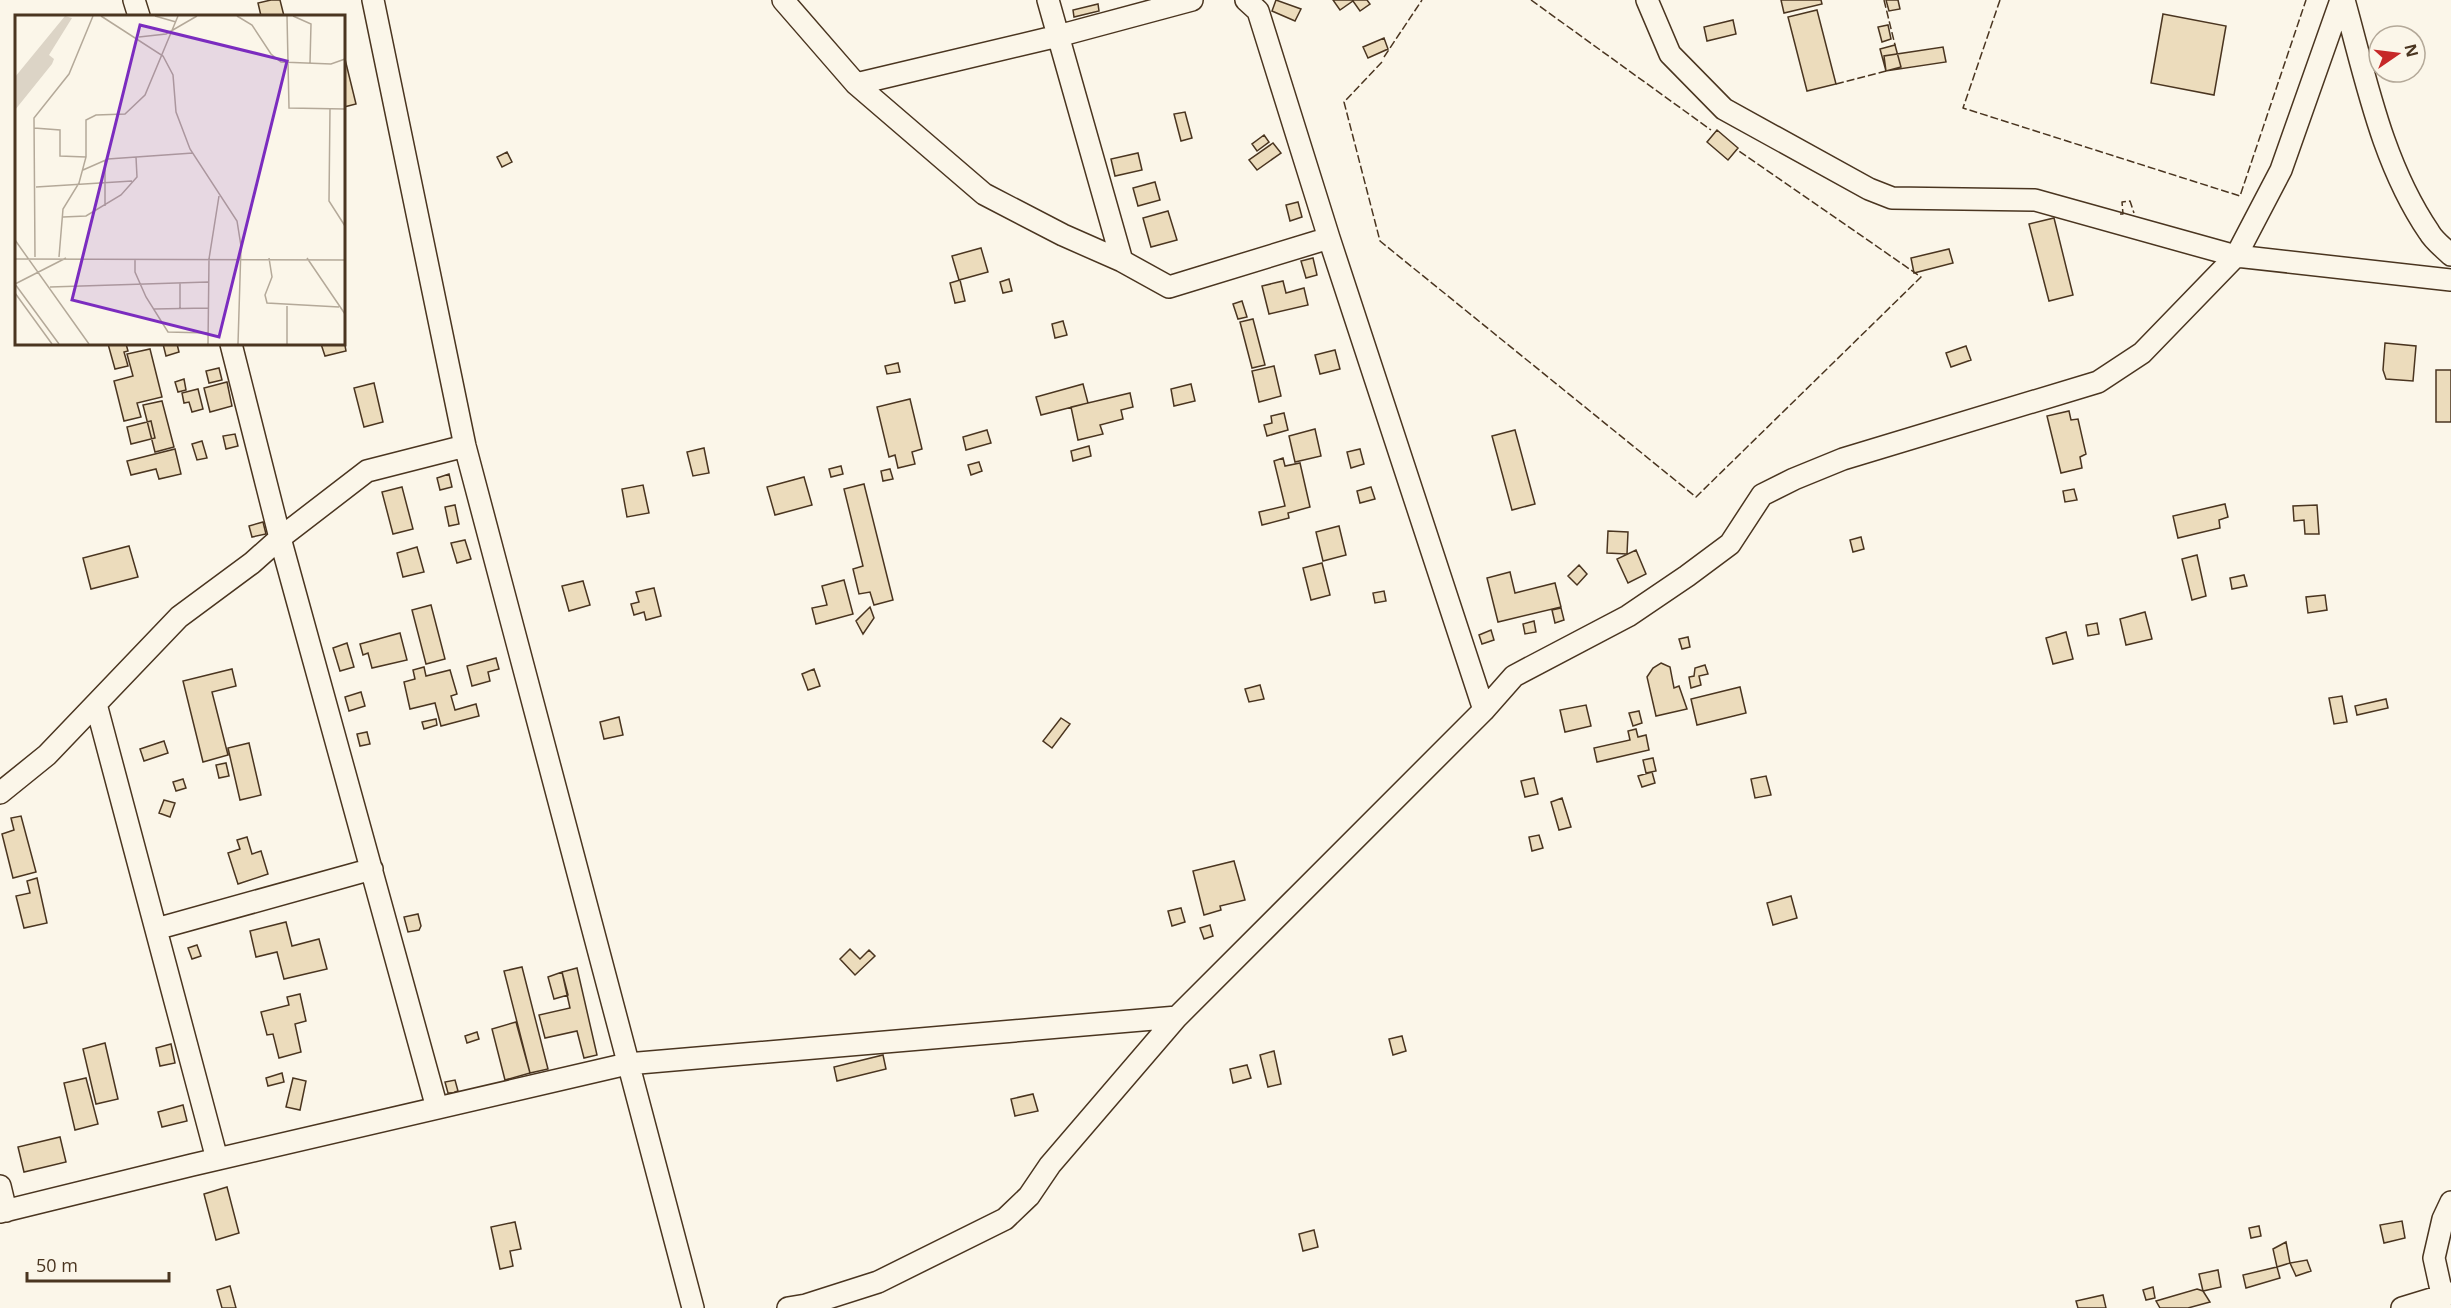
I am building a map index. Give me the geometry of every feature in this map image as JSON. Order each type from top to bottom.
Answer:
[{"type":"street","points":[[134,0],[139,15]]},
{"type":"street","points":[[373,0],[465,446],[693,1308]]},
{"type":"street","points":[[783,0],[856,84],[984,194],[1063,235],[1122,261],[1169,287],[1329,238]]},
{"type":"street","points":[[1048,0],[1122,261]]},
{"type":"street","points":[[856,84],[1058,36],[1192,0]]},
{"type":"street","points":[[1246,0],[1258,11],[1329,238],[1484,710]]},
{"type":"street","points":[[1647,0],[1670,54],[1724,109],[1869,189],[1892,198],[2035,200],[2236,256],[2451,280]]},
{"type":"street","points":[[788,1308],[806,1305],[878,1282],[1005,1219],[1029,1196],[1050,1165],[1177,1017],[1484,710],[1514,676],[1628,616],[1678,583],[1730,543],[1762,495],[1843,459],[2098,382],[2142,353],[2236,256],[2281,170],[2343,0]]},
{"type":"street","points":[[2343,0],[2394,171],[2430,234],[2451,255]]},
{"type":"street","points":[[231,345],[280,538],[437,1108]]},
{"type":"street","points":[[0,793],[47,755],[179,617],[252,563],[280,538],[367,471],[465,446]]},
{"type":"street","points":[[96,704],[217,1159]]},
{"type":"street","points":[[156,929],[372,869]]},
{"type":"street","points":[[0,1186],[3,1212],[217,1159],[627,1064],[1177,1017]]},
{"type":"street","points":[[2402,1308],[2446,1299],[2434,1258],[2443,1219],[2451,1202]]},
{"type":"building","points":[[280,0],[284,15],[261,15],[258,3]]},
{"type":"building","points":[[1276,0],[1301,9],[1295,21],[1272,11]]},
{"type":"building","points":[[1333,0],[1367,0],[1370,4],[1360,11],[1353,1],[1340,10]]},
{"type":"building","points":[[1781,0],[1821,0],[1822,4],[1784,13]]},
{"type":"building","points":[[1886,0],[1898,0],[1900,9],[1889,11]]},
{"type":"building","points":[[1098,4],[1099,11],[1074,17],[1073,10]]},
{"type":"building","points":[[1817,10],[1836,84],[1807,91],[1788,17]]},
{"type":"building","points":[[2163,14],[2226,26],[2214,95],[2151,83]]},
{"type":"building","points":[[1733,20],[1736,34],[1707,41],[1704,27]]},
{"type":"building","points":[[1888,25],[1891,39],[1882,42],[1878,27]]},
{"type":"building","points":[[1384,38],[1388,49],[1368,58],[1363,47]]},
{"type":"building","points":[[1895,45],[1901,67],[1886,71],[1880,49]]},
{"type":"building","points":[[1943,47],[1946,62],[1886,71],[1884,56]]},
{"type":"building","points":[[345,59],[356,104],[345,107]]},
{"type":"building","points":[[1185,112],[1192,138],[1181,141],[1174,114]]},
{"type":"building","points":[[1717,130],[1738,148],[1728,160],[1707,142]]},
{"type":"building","points":[[1264,135],[1269,142],[1257,151],[1252,144]]},
{"type":"building","points":[[1273,143],[1281,153],[1257,170],[1249,160]]},
{"type":"building","points":[[507,152],[512,162],[502,167],[497,157]]},
{"type":"building","points":[[1138,153],[1142,170],[1115,176],[1111,159]]},
{"type":"building","points":[[1155,182],[1160,200],[1138,206],[1133,188]]},
{"type":"building","points":[[1298,202],[1302,217],[1290,221],[1286,205]]},
{"type":"building","points":[[1168,211],[1177,240],[1151,247],[1143,218]]},
{"type":"building","points":[[2054,218],[2073,295],[2049,301],[2029,224]]},
{"type":"building","points":[[981,248],[988,272],[959,280],[952,256]]},
{"type":"building","points":[[1949,249],[1953,263],[1914,273],[1911,258]]},
{"type":"building","points":[[1313,258],[1317,275],[1306,278],[1301,261]]},
{"type":"building","points":[[1009,279],[1012,291],[1003,293],[1000,282]]},
{"type":"building","points":[[960,280],[965,301],[955,303],[950,283]]},
{"type":"building","points":[[1283,281],[1286,293],[1304,288],[1308,305],[1269,314],[1262,286]]},
{"type":"building","points":[[1242,301],[1247,317],[1238,319],[1233,304]]},
{"type":"building","points":[[1253,319],[1265,365],[1252,368],[1240,322]]},
{"type":"building","points":[[1063,321],[1067,335],[1055,338],[1052,324]]},
{"type":"building","points":[[2385,343],[2416,346],[2413,381],[2386,379],[2383,370]]},
{"type":"building","points":[[108,345],[126,345],[128,351],[124,352],[128,366],[115,369]]},
{"type":"building","points":[[163,345],[177,345],[179,352],[166,356]]},
{"type":"building","points":[[321,345],[345,345],[346,351],[325,356]]},
{"type":"building","points":[[1966,346],[1971,360],[1951,367],[1946,353]]},
{"type":"building","points":[[150,349],[162,397],[137,403],[141,417],[124,421],[114,381],[133,376],[127,354]]},
{"type":"building","points":[[1335,350],[1340,369],[1320,374],[1315,355]]},
{"type":"building","points":[[898,363],[900,372],[887,374],[885,366]]},
{"type":"building","points":[[1274,366],[1281,396],[1259,402],[1252,371]]},
{"type":"building","points":[[219,368],[222,380],[209,383],[206,371]]},
{"type":"building","points":[[2436,370],[2451,370],[2451,422],[2436,422]]},
{"type":"building","points":[[184,379],[186,390],[178,392],[175,382]]},
{"type":"building","points":[[227,382],[232,406],[210,412],[204,388]]},
{"type":"building","points":[[374,383],[383,422],[364,427],[354,388]]},
{"type":"building","points":[[1083,384],[1088,403],[1041,415],[1036,397]]},
{"type":"building","points":[[1191,384],[1195,401],[1174,406],[1171,389]]},
{"type":"building","points":[[198,389],[203,409],[192,412],[189,402],[184,403],[182,393]]},
{"type":"building","points":[[1130,393],[1133,407],[1121,410],[1123,419],[1100,425],[1103,434],[1078,440],[1071,407]]},
{"type":"building","points":[[910,399],[922,449],[912,452],[915,464],[898,468],[895,455],[889,457],[877,407]]},
{"type":"building","points":[[162,401],[174,447],[155,452],[143,405]]},
{"type":"building","points":[[2069,411],[2071,420],[2078,419],[2086,454],[2080,457],[2082,468],[2061,473],[2047,416]]},
{"type":"building","points":[[1284,413],[1288,430],[1267,436],[1264,425],[1272,423],[1271,416]]},
{"type":"building","points":[[151,421],[155,438],[131,444],[127,427]]},
{"type":"building","points":[[1315,429],[1321,456],[1295,462],[1289,436]]},
{"type":"building","points":[[987,430],[991,443],[966,450],[963,437]]},
{"type":"building","points":[[1515,430],[1535,504],[1512,510],[1492,436]]},
{"type":"building","points":[[235,434],[238,446],[226,449],[223,436]]},
{"type":"building","points":[[202,441],[207,458],[197,460],[192,444]]},
{"type":"building","points":[[1089,446],[1091,456],[1073,461],[1071,451]]},
{"type":"building","points":[[704,448],[709,473],[693,476],[687,452]]},
{"type":"building","points":[[175,449],[181,474],[159,479],[156,469],[131,475],[127,461]]},
{"type":"building","points":[[1360,449],[1364,464],[1351,468],[1347,452]]},
{"type":"building","points":[[1283,458],[1285,466],[1300,463],[1310,507],[1288,513],[1289,518],[1262,525],[1259,512],[1285,506],[1274,461]]},
{"type":"building","points":[[979,462],[982,471],[971,475],[968,465]]},
{"type":"building","points":[[841,466],[843,474],[831,477],[829,469]]},
{"type":"building","points":[[890,469],[893,479],[883,481],[881,471]]},
{"type":"building","points":[[449,474],[452,487],[440,490],[437,478]]},
{"type":"building","points":[[804,477],[812,505],[775,515],[767,487]]},
{"type":"building","points":[[864,484],[893,600],[874,605],[870,592],[859,594],[853,569],[863,566],[844,489]]},
{"type":"building","points":[[643,485],[649,513],[627,517],[622,489]]},
{"type":"building","points":[[402,487],[413,529],[393,534],[382,492]]},
{"type":"building","points":[[1371,487],[1375,499],[1360,503],[1357,491]]},
{"type":"building","points":[[2074,489],[2077,500],[2065,502],[2063,491]]},
{"type":"building","points":[[2225,504],[2228,517],[2219,520],[2220,528],[2178,538],[2173,516]]},
{"type":"building","points":[[455,505],[459,524],[449,526],[445,507]]},
{"type":"building","points":[[2317,505],[2319,534],[2305,534],[2304,520],[2294,521],[2293,506]]},
{"type":"building","points":[[263,522],[266,534],[252,537],[249,526]]},
{"type":"building","points":[[1339,526],[1346,555],[1323,561],[1316,532]]},
{"type":"building","points":[[1608,531],[1628,532],[1627,554],[1607,553]]},
{"type":"building","points":[[1861,537],[1864,549],[1853,552],[1850,540]]},
{"type":"building","points":[[465,540],[471,559],[457,563],[451,543]]},
{"type":"building","points":[[129,546],[138,577],[91,589],[83,558]]},
{"type":"building","points":[[417,547],[424,572],[403,577],[397,553]]},
{"type":"building","points":[[1636,550],[1646,574],[1628,583],[1617,559]]},
{"type":"building","points":[[2197,555],[2206,596],[2192,600],[2182,559]]},
{"type":"building","points":[[1322,563],[1330,595],[1311,600],[1303,568]]},
{"type":"building","points":[[1579,565],[1587,574],[1577,585],[1568,576]]},
{"type":"building","points":[[1510,572],[1515,593],[1555,583],[1561,607],[1498,622],[1487,578]]},
{"type":"building","points":[[2244,575],[2247,586],[2232,589],[2230,578]]},
{"type":"building","points":[[844,580],[853,614],[816,624],[812,608],[827,605],[822,586]]},
{"type":"building","points":[[583,581],[590,605],[569,611],[562,586]]},
{"type":"building","points":[[654,588],[661,616],[646,620],[644,612],[634,615],[631,604],[639,602],[636,592]]},
{"type":"building","points":[[1384,591],[1386,601],[1375,603],[1373,593]]},
{"type":"building","points":[[2325,595],[2327,610],[2308,613],[2306,597]]},
{"type":"building","points":[[431,605],[445,659],[426,664],[412,610]]},
{"type":"building","points":[[870,607],[874,618],[863,634],[856,621]]},
{"type":"building","points":[[1561,608],[1564,620],[1555,623],[1552,610]]},
{"type":"building","points":[[2145,612],[2152,639],[2126,645],[2120,619]]},
{"type":"building","points":[[1534,621],[1536,632],[1525,634],[1523,624]]},
{"type":"building","points":[[2097,623],[2099,634],[2088,636],[2086,625]]},
{"type":"building","points":[[1491,630],[1494,640],[1482,644],[1479,635]]},
{"type":"building","points":[[2066,632],[2073,659],[2053,664],[2046,638]]},
{"type":"building","points":[[400,633],[407,660],[372,668],[368,653],[363,655],[360,644]]},
{"type":"building","points":[[1688,637],[1690,647],[1682,649],[1679,639]]},
{"type":"building","points":[[347,643],[354,667],[340,671],[333,648]]},
{"type":"building","points":[[496,658],[499,669],[488,672],[490,681],[472,686],[467,666]]},
{"type":"building","points":[[1661,663],[1670,667],[1674,688],[1679,686],[1687,709],[1656,716],[1647,677],[1653,668]]},
{"type":"building","points":[[1705,665],[1708,674],[1699,676],[1701,685],[1691,688],[1689,677],[1694,676],[1695,668]]},
{"type":"building","points":[[424,667],[426,676],[450,670],[457,694],[451,696],[455,710],[476,704],[479,716],[441,726],[435,703],[410,709],[404,682],[415,679],[413,670]]},
{"type":"building","points":[[232,669],[236,686],[212,692],[228,755],[203,762],[183,681]]},
{"type":"building","points":[[814,669],[820,686],[808,690],[802,674]]},
{"type":"building","points":[[1260,685],[1264,699],[1249,702],[1245,689]]},
{"type":"building","points":[[1740,687],[1746,713],[1697,725],[1691,699]]},
{"type":"building","points":[[361,692],[365,706],[349,711],[345,697]]},
{"type":"building","points":[[2342,696],[2347,722],[2334,724],[2329,698]]},
{"type":"building","points":[[2386,699],[2388,708],[2357,715],[2355,706]]},
{"type":"building","points":[[1586,705],[1591,726],[1565,732],[1560,710]]},
{"type":"building","points":[[1639,711],[1642,723],[1633,726],[1629,713]]},
{"type":"building","points":[[619,717],[623,735],[604,739],[600,722]]},
{"type":"building","points":[[1061,718],[1070,724],[1052,748],[1043,741]]},
{"type":"building","points":[[436,719],[437,725],[424,729],[422,722]]},
{"type":"building","points":[[1636,729],[1638,737],[1646,735],[1649,750],[1597,762],[1594,748],[1630,740],[1628,731]]},
{"type":"building","points":[[367,732],[370,744],[360,746],[357,734]]},
{"type":"building","points":[[164,741],[168,753],[144,761],[140,749]]},
{"type":"building","points":[[249,743],[261,795],[240,800],[228,748]]},
{"type":"building","points":[[1653,758],[1656,771],[1646,773],[1643,760]]},
{"type":"building","points":[[226,763],[229,776],[219,778],[216,765]]},
{"type":"building","points":[[1652,772],[1655,783],[1642,787],[1638,776]]},
{"type":"building","points":[[1766,776],[1771,795],[1755,798],[1751,779]]},
{"type":"building","points":[[1534,778],[1538,794],[1525,797],[1521,781]]},
{"type":"building","points":[[183,779],[186,788],[176,791],[173,782]]},
{"type":"building","points":[[1562,798],[1571,827],[1559,830],[1551,802]]},
{"type":"building","points":[[164,800],[175,803],[170,817],[159,813]]},
{"type":"building","points":[[21,816],[36,872],[13,878],[2,834],[14,830],[11,818]]},
{"type":"building","points":[[1539,835],[1543,848],[1532,851],[1529,837]]},
{"type":"building","points":[[247,837],[252,854],[261,851],[268,874],[238,884],[228,853],[240,849],[237,840]]},
{"type":"building","points":[[1234,861],[1245,900],[1220,906],[1221,910],[1204,915],[1193,871]]},
{"type":"building","points":[[37,878],[47,923],[24,928],[16,896],[30,893],[27,881]]},
{"type":"building","points":[[1791,896],[1797,918],[1773,925],[1767,903]]},
{"type":"building","points":[[1181,908],[1185,922],[1172,926],[1168,911]]},
{"type":"building","points":[[418,914],[421,926],[419,930],[408,932],[404,917]]},
{"type":"building","points":[[286,922],[292,946],[319,939],[327,969],[284,979],[277,952],[256,957],[250,931]]},
{"type":"building","points":[[1210,925],[1213,936],[1204,939],[1200,928]]},
{"type":"building","points":[[197,945],[201,956],[192,959],[188,948]]},
{"type":"building","points":[[850,949],[860,959],[869,950],[875,956],[855,975],[840,959]]},
{"type":"building","points":[[522,967],[548,1069],[530,1073],[504,971]]},
{"type":"building","points":[[577,968],[597,1055],[584,1058],[577,1031],[545,1038],[539,1015],[570,1008],[562,972]]},
{"type":"building","points":[[562,972],[568,995],[554,999],[548,977]]},
{"type":"building","points":[[300,994],[306,1021],[295,1024],[301,1052],[279,1058],[273,1034],[267,1035],[261,1012],[289,1005],[287,997]]},
{"type":"building","points":[[516,1022],[530,1073],[505,1080],[492,1029]]},
{"type":"building","points":[[477,1032],[479,1039],[467,1043],[465,1036]]},
{"type":"building","points":[[1402,1036],[1406,1051],[1393,1055],[1389,1039]]},
{"type":"building","points":[[105,1043],[118,1099],[96,1104],[83,1049]]},
{"type":"building","points":[[171,1044],[175,1063],[160,1066],[156,1048]]},
{"type":"building","points":[[1274,1051],[1281,1084],[1268,1087],[1260,1055]]},
{"type":"building","points":[[883,1055],[886,1069],[837,1081],[834,1067]]},
{"type":"building","points":[[1247,1065],[1251,1078],[1233,1083],[1230,1069]]},
{"type":"building","points":[[282,1073],[284,1082],[268,1086],[266,1078]]},
{"type":"building","points":[[86,1078],[98,1124],[75,1130],[64,1083]]},
{"type":"building","points":[[293,1078],[306,1081],[300,1110],[286,1107]]},
{"type":"building","points":[[455,1080],[458,1091],[452,1096],[452,1093],[448,1093],[445,1082]]},
{"type":"building","points":[[1033,1094],[1038,1111],[1015,1116],[1011,1099]]},
{"type":"building","points":[[183,1105],[187,1121],[162,1127],[158,1112]]},
{"type":"building","points":[[60,1137],[66,1162],[24,1172],[18,1147]]},
{"type":"building","points":[[227,1187],[239,1233],[216,1240],[204,1194]]},
{"type":"building","points":[[2402,1221],[2405,1238],[2384,1243],[2380,1225]]},
{"type":"building","points":[[515,1222],[521,1249],[510,1251],[513,1266],[500,1269],[491,1227]]},
{"type":"building","points":[[2259,1226],[2261,1236],[2251,1238],[2249,1228]]},
{"type":"building","points":[[1314,1230],[1318,1247],[1303,1251],[1299,1234]]},
{"type":"building","points":[[2286,1242],[2290,1263],[2277,1267],[2273,1249]]},
{"type":"building","points":[[2307,1260],[2311,1271],[2296,1276],[2290,1263]]},
{"type":"building","points":[[2277,1267],[2280,1278],[2246,1288],[2243,1275]]},
{"type":"building","points":[[2218,1270],[2221,1287],[2203,1291],[2199,1274]]},
{"type":"building","points":[[230,1286],[236,1308],[222,1308],[217,1290]]},
{"type":"building","points":[[2153,1287],[2155,1298],[2146,1300],[2143,1290]]},
{"type":"building","points":[[2197,1289],[2203,1291],[2210,1302],[2188,1308],[2160,1308],[2156,1301]]},
{"type":"building","points":[[2103,1295],[2106,1308],[2078,1308],[2076,1301]]},
{"type":"fence","points":[[1384,57],[1422,0]]},
{"type":"fence","points":[[1531,0],[1711,130]]},
{"type":"fence","points":[[1884,0],[1895,45]]},
{"type":"fence","points":[[2000,0],[1963,108],[2240,196],[2306,0]]},
{"type":"fence","points":[[1382,62],[1344,102],[1380,241],[1696,497],[1921,277],[1739,151]]},
{"type":"fence","points":[[1836,84],[1886,71]]},
{"type":"fence","points":[[2120,214],[2123,214],[2122,202],[2130,201],[2134,213]]}]
